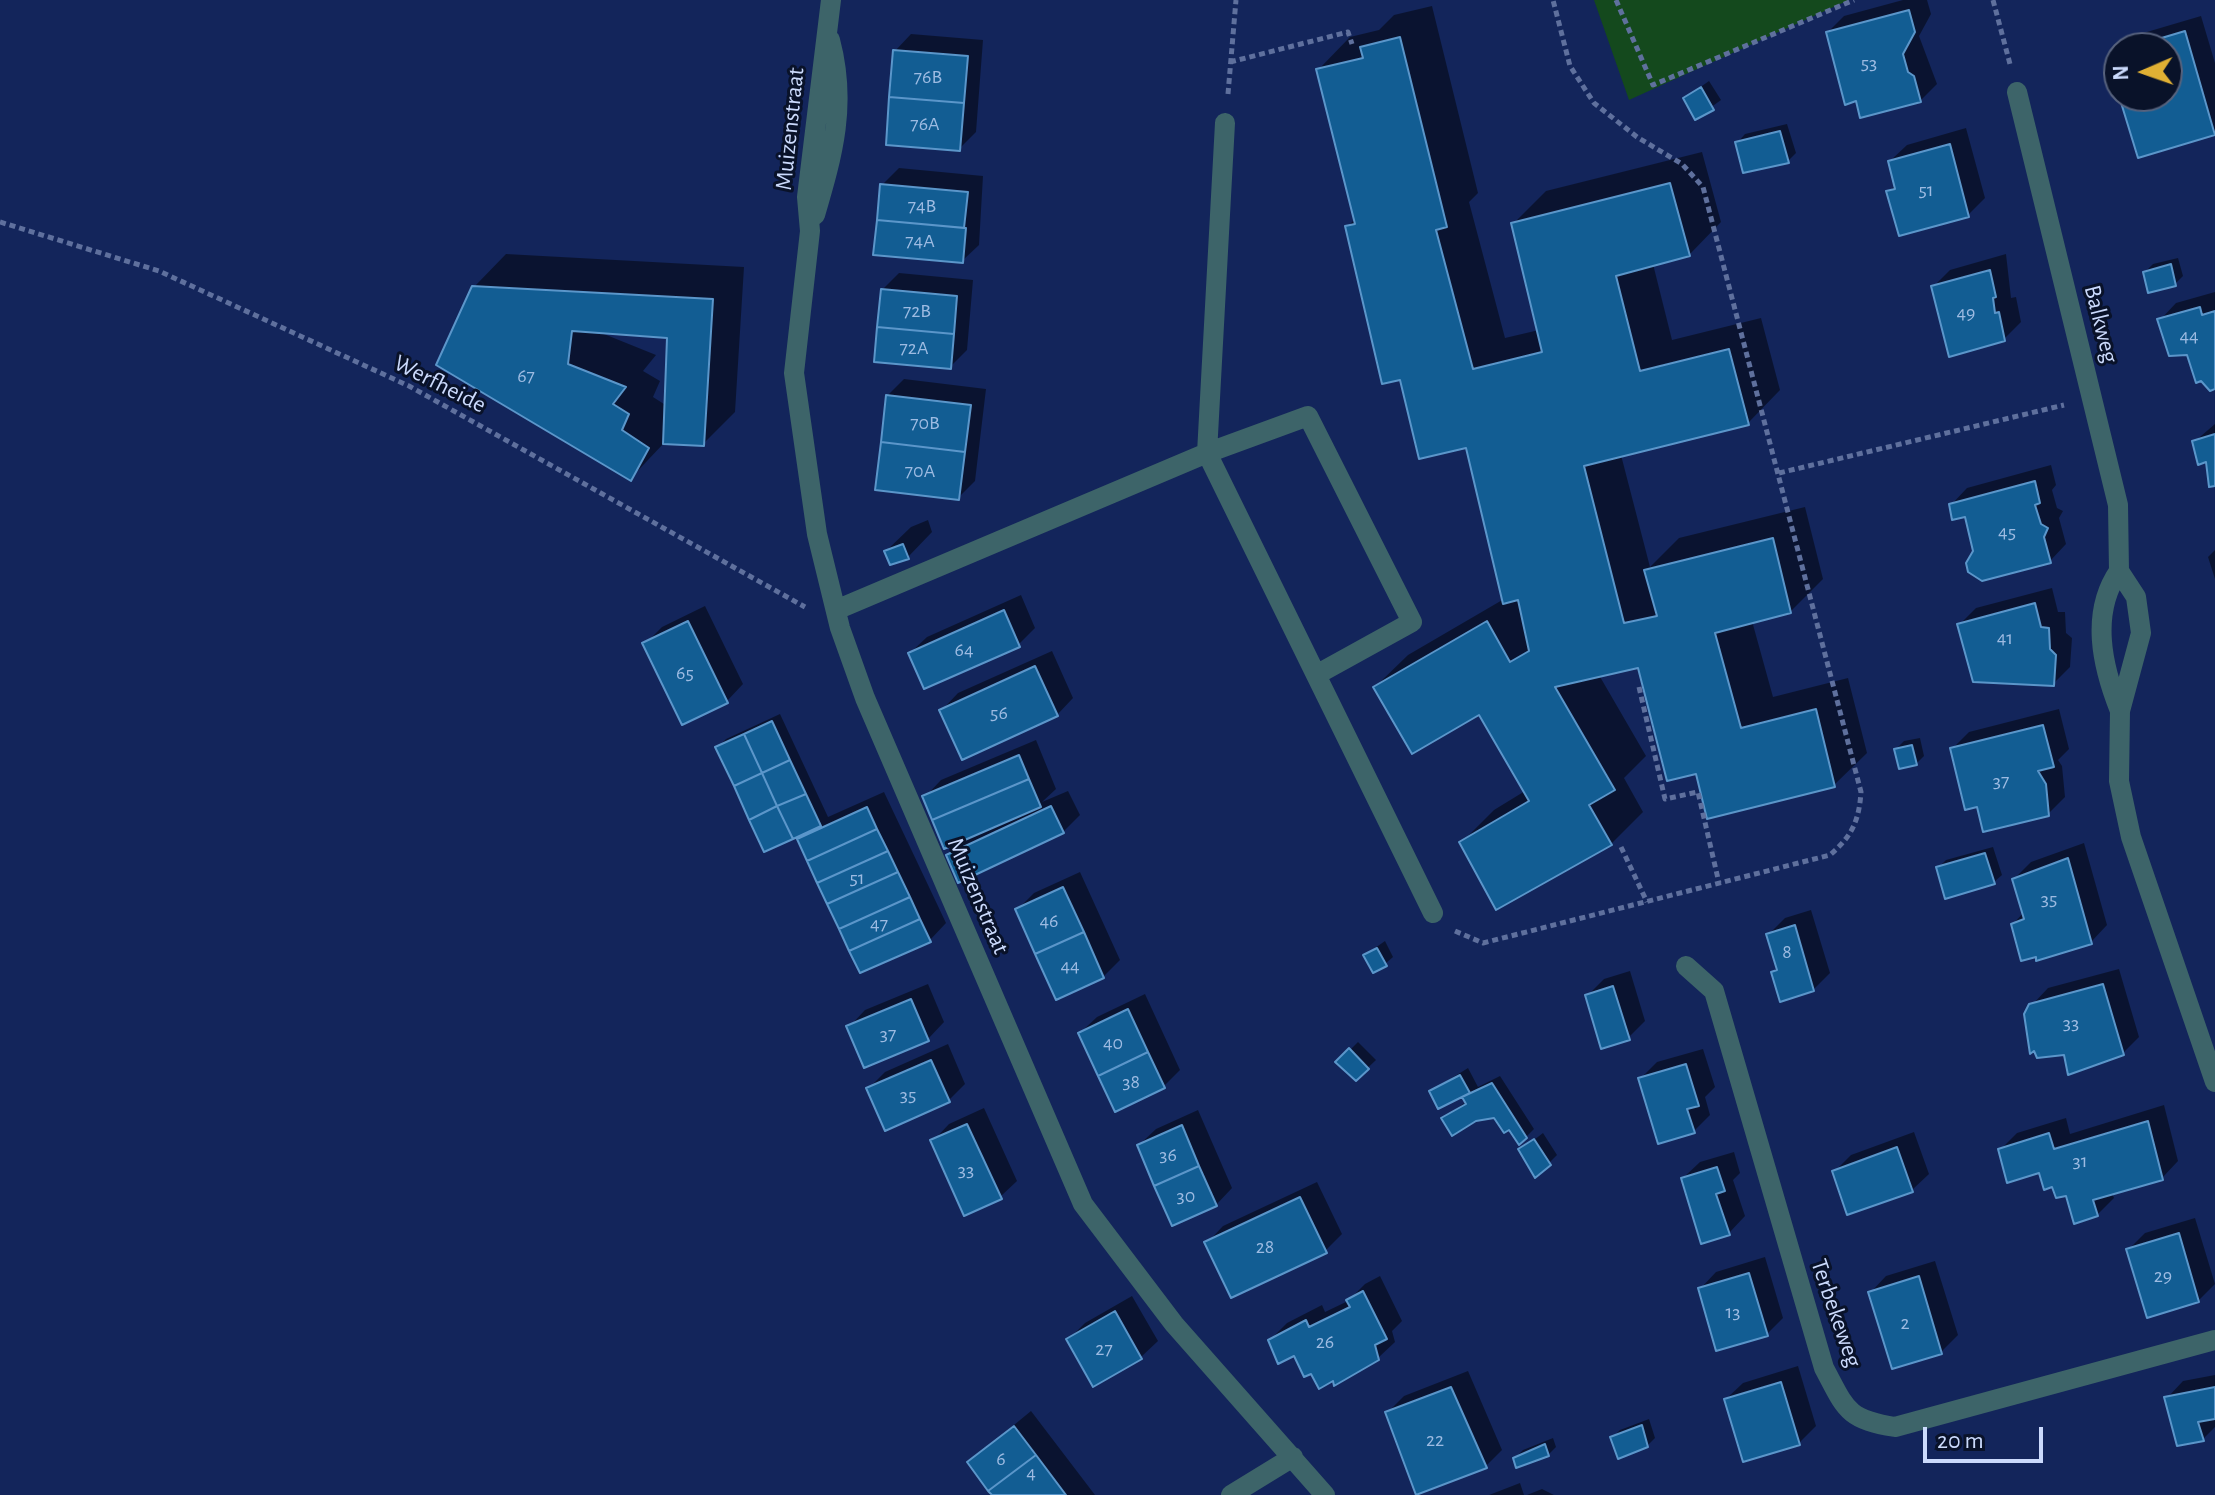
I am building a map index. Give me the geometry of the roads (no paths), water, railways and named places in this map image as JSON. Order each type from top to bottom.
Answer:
[{"type":"street","name":"Muizenstraat","points":[[831,0],[807,197],[810,231],[794,373],[817,534],[838,619],[865,698],[1083,1204],[1174,1324],[1325,1495]]},
{"type":"street","name":"Balkweg","points":[[2017,92],[2118,505],[2119,571],[2136,597],[2141,633],[2120,711],[2119,781],[2131,837],[2215,1082]]},
{"type":"street","points":[[1225,123],[1207,453],[1433,913]]},
{"type":"street","points":[[838,619],[1207,453],[1308,416],[1412,622],[1316,675]]},
{"type":"street","name":"Balkweg","points":[[2119,571],[2105,590],[2101,642],[2106,675],[2120,711]]},
{"type":"street","name":"Terbekeweg","points":[[1686,966],[1714,991],[1824,1368],[1843,1404],[1863,1422],[1895,1427],[2215,1340]]},
{"type":"street","points":[[1231,1495],[1293,1457]]}]
